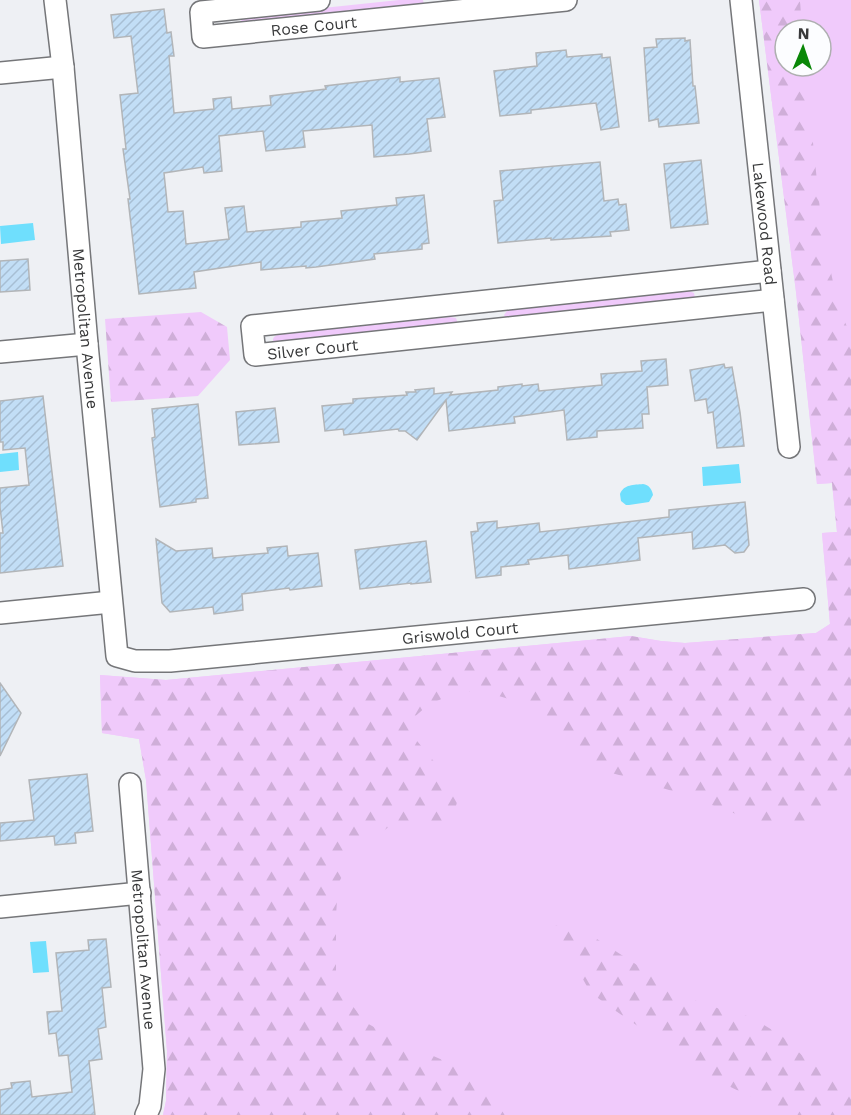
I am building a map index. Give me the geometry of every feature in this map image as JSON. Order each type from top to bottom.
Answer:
[{"type":"street","name":"Metropolitan Avenue","points":[[55,0],[117,656]]},
{"type":"street","name":"Rose Court","points":[[319,0],[201,12],[203,37],[566,0]]},
{"type":"street","name":"Lakewood Road","points":[[741,0],[789,447]]},
{"type":"street","points":[[0,73],[63,67]]},
{"type":"street","name":"Silver Court","points":[[770,271],[252,326],[255,355],[773,300]]},
{"type":"street","points":[[0,352],[87,344]]},
{"type":"street","name":"Griswold Court","points":[[117,656],[135,661],[170,662],[804,599]]},
{"type":"street","points":[[0,613],[111,602]]},
{"type":"street","name":"Metropolitan Avenue","points":[[130,784],[154,1069],[150,1106],[146,1115]]},
{"type":"street","points":[[0,907],[140,893]]},
{"type":"green space","points":[[399,0],[423,0],[424,5],[240,24],[242,17],[246,16]]},
{"type":"green space","points":[[759,0],[851,0],[851,1115],[163,1115],[166,1101],[167,1051],[146,780],[139,739],[102,733],[100,675],[166,680],[631,636],[685,643],[816,633],[830,624],[822,533],[837,532],[832,483],[817,484],[796,292]]},
{"type":"green space","points":[[759,0],[800,0],[801,18],[773,18],[773,78],[806,78],[822,229],[838,306],[851,336],[851,780],[832,794],[821,814],[801,829],[747,818],[679,793],[589,767],[561,745],[539,719],[509,699],[485,692],[457,692],[428,705],[411,720],[413,736],[459,795],[454,813],[444,823],[419,821],[394,823],[355,852],[338,884],[336,981],[365,1022],[397,1040],[447,1062],[513,1109],[518,1115],[163,1115],[166,1101],[167,1051],[146,780],[139,739],[102,733],[100,675],[166,680],[631,636],[685,643],[816,633],[830,624],[822,533],[837,532],[832,483],[817,484],[796,292]]},
{"type":"green space","points":[[689,291],[694,293],[695,298],[506,319],[504,315],[513,309]]},
{"type":"green space","points":[[201,312],[227,327],[230,360],[198,396],[111,402],[105,319]]},
{"type":"green space","points":[[456,318],[458,324],[273,343],[274,337],[279,334]]},
{"type":"green space","points":[[564,924],[583,930],[688,998],[751,1017],[782,1036],[807,1060],[851,1092],[851,1115],[789,1115],[718,1081],[590,992],[578,970],[554,942],[552,930],[555,926]]},
{"type":"water","points":[[33,223],[35,240],[1,244],[0,226]]},
{"type":"water","points":[[18,452],[19,470],[0,472],[0,454]]},
{"type":"water","points":[[739,464],[741,483],[703,486],[702,467]]},
{"type":"water","points":[[643,484],[649,486],[653,493],[649,502],[626,505],[621,501],[620,494],[624,488]]},
{"type":"water","points":[[46,941],[49,972],[33,973],[30,942]]},
{"type":"building","points":[[164,9],[167,33],[171,32],[174,56],[169,56],[174,113],[214,109],[213,99],[231,97],[232,109],[271,105],[270,96],[326,89],[325,86],[400,77],[400,82],[439,78],[445,117],[427,119],[431,151],[374,157],[372,125],[303,131],[305,147],[266,151],[263,131],[219,136],[222,171],[204,173],[203,167],[164,173],[168,212],[183,211],[186,244],[229,239],[225,208],[244,206],[247,232],[301,227],[301,222],[342,218],[341,211],[397,205],[396,198],[424,195],[429,243],[422,244],[422,249],[374,254],[375,259],[316,267],[261,270],[261,262],[194,272],[196,288],[139,294],[123,149],[126,149],[120,95],[138,93],[131,36],[114,38],[111,15]]},
{"type":"building","points":[[685,38],[685,41],[690,40],[693,86],[695,86],[699,123],[659,127],[658,119],[649,121],[644,48],[657,47],[656,39]]},
{"type":"building","points":[[566,50],[567,57],[602,54],[602,58],[610,57],[619,127],[601,130],[596,103],[500,116],[494,71],[537,66],[536,53]]},
{"type":"building","points":[[701,160],[708,224],[671,228],[664,164]]},
{"type":"building","points":[[600,162],[604,201],[618,199],[619,205],[626,204],[629,230],[610,232],[611,236],[498,243],[494,201],[503,200],[500,171]]},
{"type":"building","points":[[28,259],[30,290],[0,292],[0,261]]},
{"type":"building","points":[[666,359],[668,385],[647,387],[649,414],[642,414],[643,428],[597,431],[597,437],[567,440],[564,410],[514,417],[515,423],[449,431],[446,400],[417,440],[398,429],[344,435],[343,429],[325,431],[322,406],[353,403],[353,399],[407,395],[406,392],[434,388],[434,394],[452,392],[450,395],[498,390],[498,387],[522,384],[522,386],[538,384],[539,391],[602,385],[601,374],[642,371],[641,361]]},
{"type":"building","points":[[724,364],[725,368],[732,367],[744,446],[717,448],[713,412],[708,413],[706,399],[695,401],[690,370]]},
{"type":"building","points":[[43,396],[63,566],[0,573],[0,533],[3,533],[0,488],[29,485],[25,448],[3,450],[3,442],[0,442],[0,401]]},
{"type":"building","points":[[198,404],[208,498],[160,507],[152,438],[155,437],[152,409]]},
{"type":"building","points":[[275,408],[279,442],[239,445],[236,412]]},
{"type":"building","points":[[745,502],[749,545],[744,552],[735,553],[725,545],[693,549],[692,532],[638,538],[640,560],[569,569],[568,555],[528,560],[529,564],[501,567],[501,575],[476,578],[471,532],[478,531],[477,523],[497,521],[497,528],[539,523],[540,532],[669,517],[669,510]]},
{"type":"building","points":[[156,539],[176,551],[212,548],[213,558],[268,553],[267,548],[287,546],[288,556],[318,553],[322,586],[242,594],[243,610],[214,614],[213,607],[170,612],[162,603]]},
{"type":"building","points":[[426,541],[431,582],[360,589],[355,550]]},
{"type":"building","points":[[0,683],[21,713],[0,756]]},
{"type":"building","points":[[87,774],[93,831],[75,833],[76,843],[55,845],[54,836],[0,841],[0,823],[34,820],[29,780]]},
{"type":"building","points":[[106,939],[111,987],[102,988],[106,1027],[98,1029],[102,1059],[89,1061],[95,1115],[0,1115],[0,1090],[12,1088],[11,1083],[30,1081],[32,1097],[72,1092],[68,1055],[59,1056],[56,1033],[49,1034],[47,1012],[62,1011],[56,953],[89,950],[88,940]]}]
